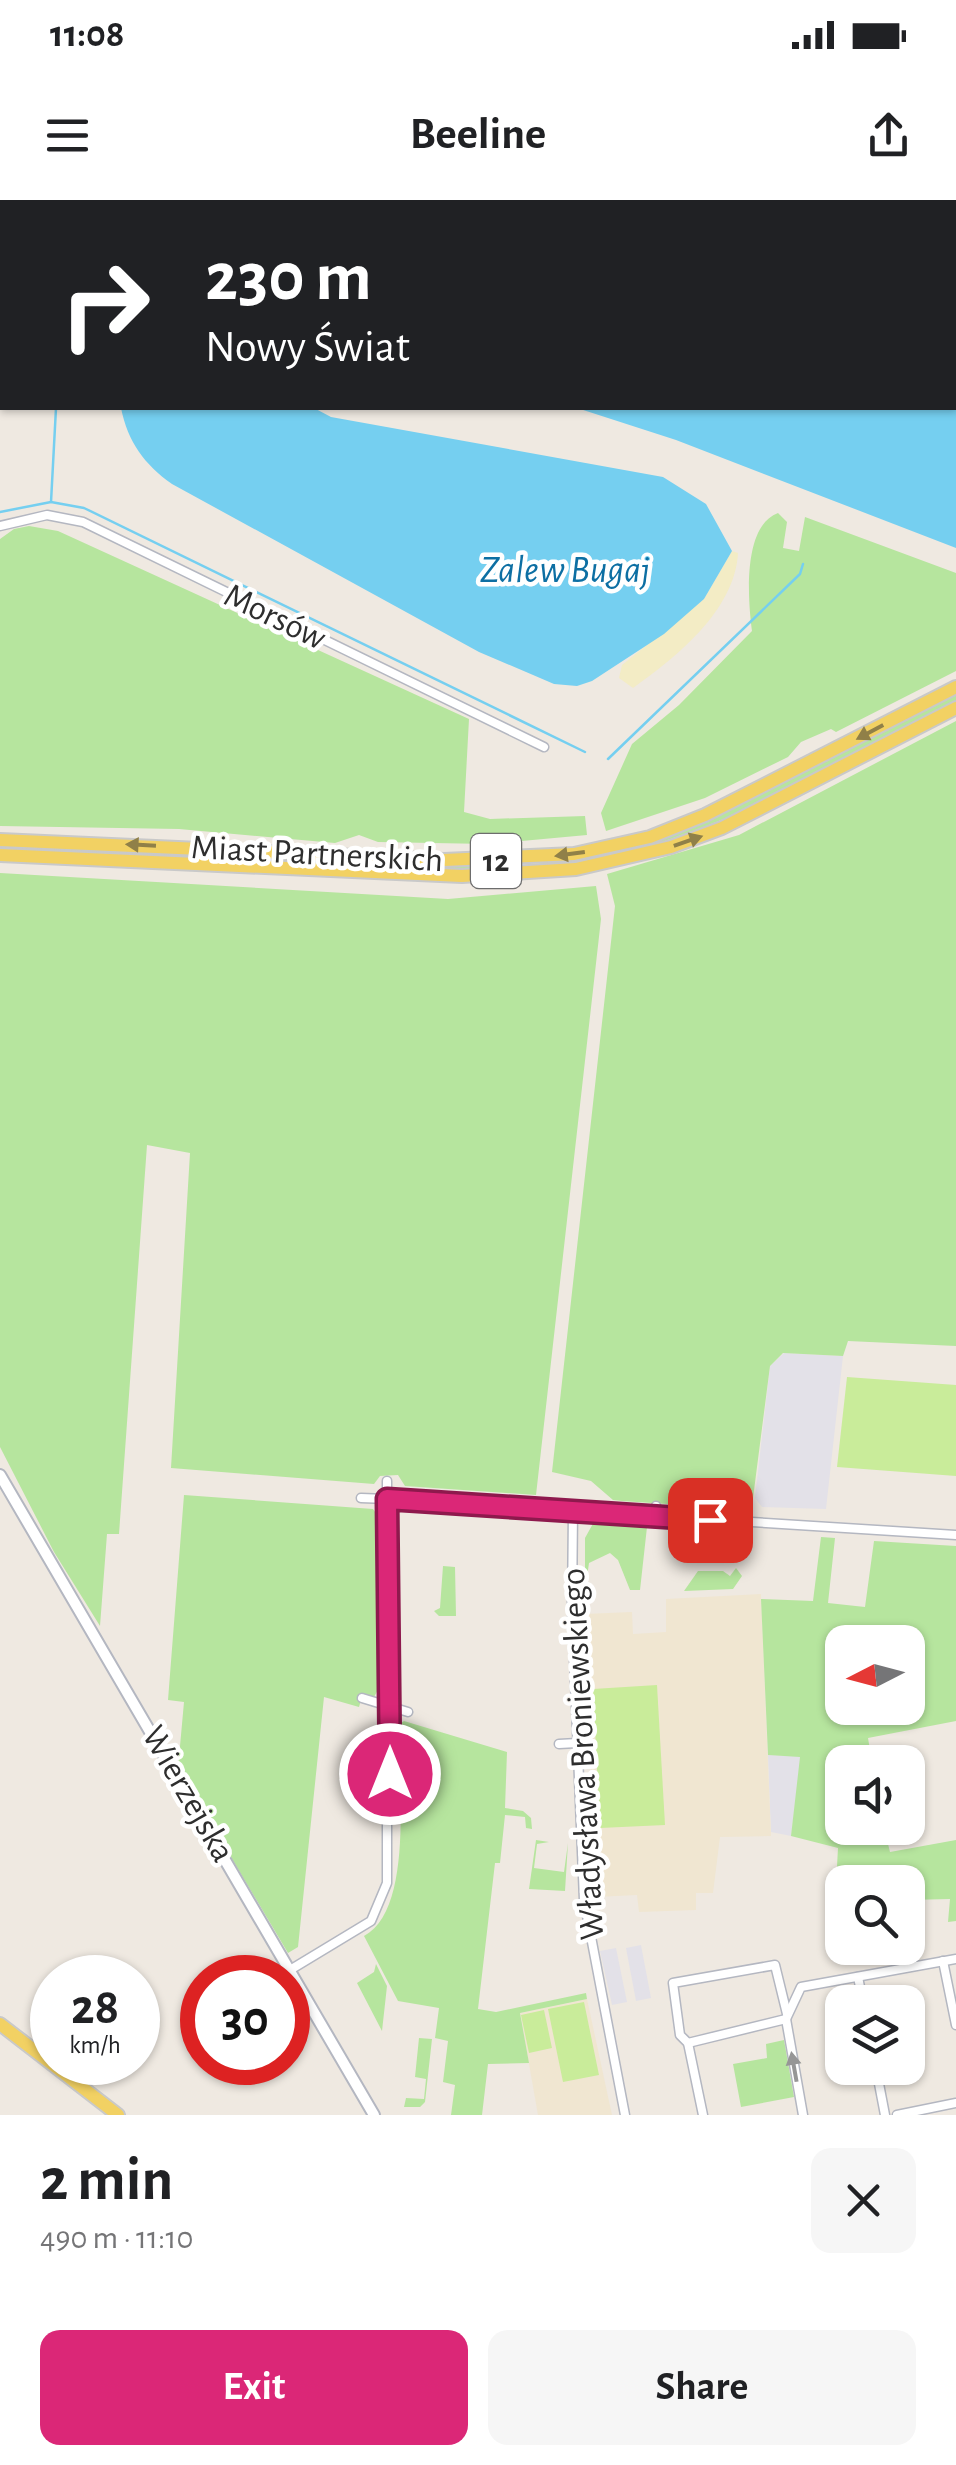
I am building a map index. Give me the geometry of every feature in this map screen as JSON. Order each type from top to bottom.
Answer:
[{"type":"main road","name":"Miast Partnerskich","points":[[0,840],[444,860],[574,854],[650,836],[705,816],[956,687]]},
{"type":"main road","name":"Miast Partnerskich","points":[[0,855],[462,876],[576,869],[637,856],[722,828],[956,708]]},
{"type":"main road","points":[[0,2024],[118,2115]]},
{"type":"street","name":"Morsów","points":[[0,526],[47,515],[83,522],[544,747]]},
{"type":"street","name":"Wierzejska","points":[[0,1475],[281,1955]]},
{"type":"street","points":[[310,1958],[367,1924],[381,1903],[390,1855],[387,1481]]},
{"type":"street","points":[[361,1498],[956,1534]]},
{"type":"street","points":[[738,1521],[739,1508]]},
{"type":"street","name":"Władysława Broniewskiego","points":[[573,1510],[585,1912],[625,2115]]},
{"type":"street","points":[[362,1698],[408,1712]]},
{"type":"street","points":[[558,1744],[577,1743]]},
{"type":"street","points":[[783,1989],[956,1959]]},
{"type":"street","points":[[943,1961],[956,2025]]},
{"type":"street","points":[[703,2115],[688,2043],[680,2035],[672,1985],[767,1966],[777,1966],[783,1989],[803,2115]]},
{"type":"street","points":[[858,1977],[860,1985]]},
{"type":"street","points":[[786,2016],[798,1988]]},
{"type":"street","name":"Wierzejska","points":[[310,2005],[374,2115]]},
{"type":"street","points":[[688,2043],[786,2016]]},
{"type":"street","points":[[879,2085],[885,2115]]},
{"type":"street","points":[[896,2115],[956,2104]]},
{"type":"shaded area","points":[[784,1353],[843,1356],[826,1509],[762,1507],[755,1498],[770,1366]]},
{"type":"shaded area","points":[[761,1594],[771,1836],[720,1837],[713,1893],[696,1893],[696,1910],[639,1912],[637,1895],[596,1897],[585,1614],[632,1612],[633,1634],[666,1632],[666,1599]]},
{"type":"shaded area","points":[[768,1755],[801,1756],[791,1836],[771,1832]]},
{"type":"shaded area","points":[[641,1945],[651,1998],[636,2001],[626,1948]]},
{"type":"shaded area","points":[[616,1948],[627,2002],[612,2005],[600,1951]]},
{"type":"shaded area","points":[[587,1999],[612,2115],[538,2115],[520,2013]]},
{"type":"green space","points":[[778,513],[787,522],[783,548],[799,551],[805,517],[956,573],[956,671],[836,732],[831,729],[801,742],[788,757],[705,798],[606,831],[601,813],[632,744],[679,705],[752,631],[749,584],[753,548],[766,521]]},
{"type":"green space","points":[[29,526],[58,531],[469,719],[464,812],[490,819],[585,816],[587,835],[488,844],[378,842],[359,835],[335,843],[179,829],[0,826],[0,539],[14,529]]},
{"type":"green space","points":[[956,693],[956,701],[786,791],[699,829],[608,857],[607,853],[728,811]]},
{"type":"green space","points":[[956,721],[956,1346],[848,1341],[843,1356],[783,1353],[770,1366],[753,1498],[725,1496],[712,1507],[613,1500],[591,1481],[552,1472],[615,906],[607,874],[739,835]]},
{"type":"green space","points":[[0,845],[452,866],[521,866],[589,857],[589,861],[459,871],[0,850]]},
{"type":"green space","points":[[0,873],[448,899],[596,886],[601,919],[536,1495],[405,1486],[398,1475],[380,1476],[374,1484],[171,1468],[190,1153],[147,1145],[119,1534],[107,1534],[100,1626],[54,1552],[0,1447]]},
{"type":"green space","points":[[847,1377],[956,1385],[956,1476],[837,1467]]},
{"type":"green space","points":[[184,1495],[373,1509],[378,1516],[379,1688],[374,1697],[363,1693],[359,1707],[324,1697],[298,1947],[288,1953],[178,1768],[184,1702],[168,1700]]},
{"type":"green space","points":[[595,1520],[647,1527],[640,1590],[630,1590],[618,1560],[610,1553],[589,1563],[585,1591],[585,1538]]},
{"type":"green space","points":[[821,1537],[835,1538],[828,1603],[865,1607],[874,1541],[956,1546],[956,1721],[868,1738],[869,1745],[825,1745],[825,1845],[791,1836],[800,1757],[768,1755],[761,1599],[813,1601]]},
{"type":"green space","points":[[443,1566],[455,1567],[456,1616],[439,1616],[434,1611],[440,1608]]},
{"type":"green space","points":[[736,1568],[742,1576],[733,1589],[684,1591],[698,1571],[723,1571],[730,1576]]},
{"type":"green space","points":[[657,1685],[665,1825],[600,1828],[593,1689]]},
{"type":"green space","points":[[404,1721],[507,1752],[505,1808],[523,1811],[531,1818],[532,1829],[526,1828],[525,1817],[505,1815],[500,1863],[495,1863],[478,2009],[496,2012],[586,1993],[587,1999],[520,2013],[529,2063],[488,2064],[482,2115],[451,2115],[455,2085],[443,2082],[448,2041],[435,2038],[439,2008],[398,2001],[364,1936],[380,1921],[391,1899],[397,1871],[401,1807],[398,1725]]},
{"type":"green space","points":[[536,1840],[549,1842],[537,1844],[534,1868],[564,1872],[568,1843],[565,1891],[529,1889]]},
{"type":"green space","points":[[956,1840],[956,1921],[948,1922],[950,1899],[925,1900],[925,1865],[837,1865],[838,1848],[826,1845],[888,1845],[890,1852]]},
{"type":"green space","points":[[376,1964],[387,1986],[382,2031],[357,1983],[374,1972]]},
{"type":"green space","points":[[584,2002],[599,2075],[563,2082],[548,2009]]},
{"type":"green space","points":[[544,2010],[552,2048],[529,2053],[521,2015]]},
{"type":"green space","points":[[419,2038],[432,2039],[425,2102],[420,2107],[404,2107],[406,2098],[424,2099],[426,2079],[415,2077]]},
{"type":"green space","points":[[784,2040],[794,2097],[741,2107],[733,2064],[767,2058],[766,2044]]},
{"type":"sand","points":[[732,551],[738,553],[726,594],[700,631],[633,688],[619,678],[622,665],[704,599]]},
{"type":"water","name":"Zalew Bugaj","points":[[122,410],[318,410],[331,417],[663,477],[706,504],[732,551],[704,599],[664,634],[592,681],[577,686],[554,684],[479,652],[172,484],[153,468],[128,431]]},
{"type":"water","points":[[583,410],[956,410],[956,548],[676,440]]},
{"type":"waterway","points":[[56,410],[51,502],[84,508],[585,752]]},
{"type":"waterway","points":[[0,512],[51,502]]},
{"type":"waterway","points":[[608,759],[800,574],[803,564]]},
{"type":"route","points":[[390,1774],[387,1499],[710,1520]]}]
